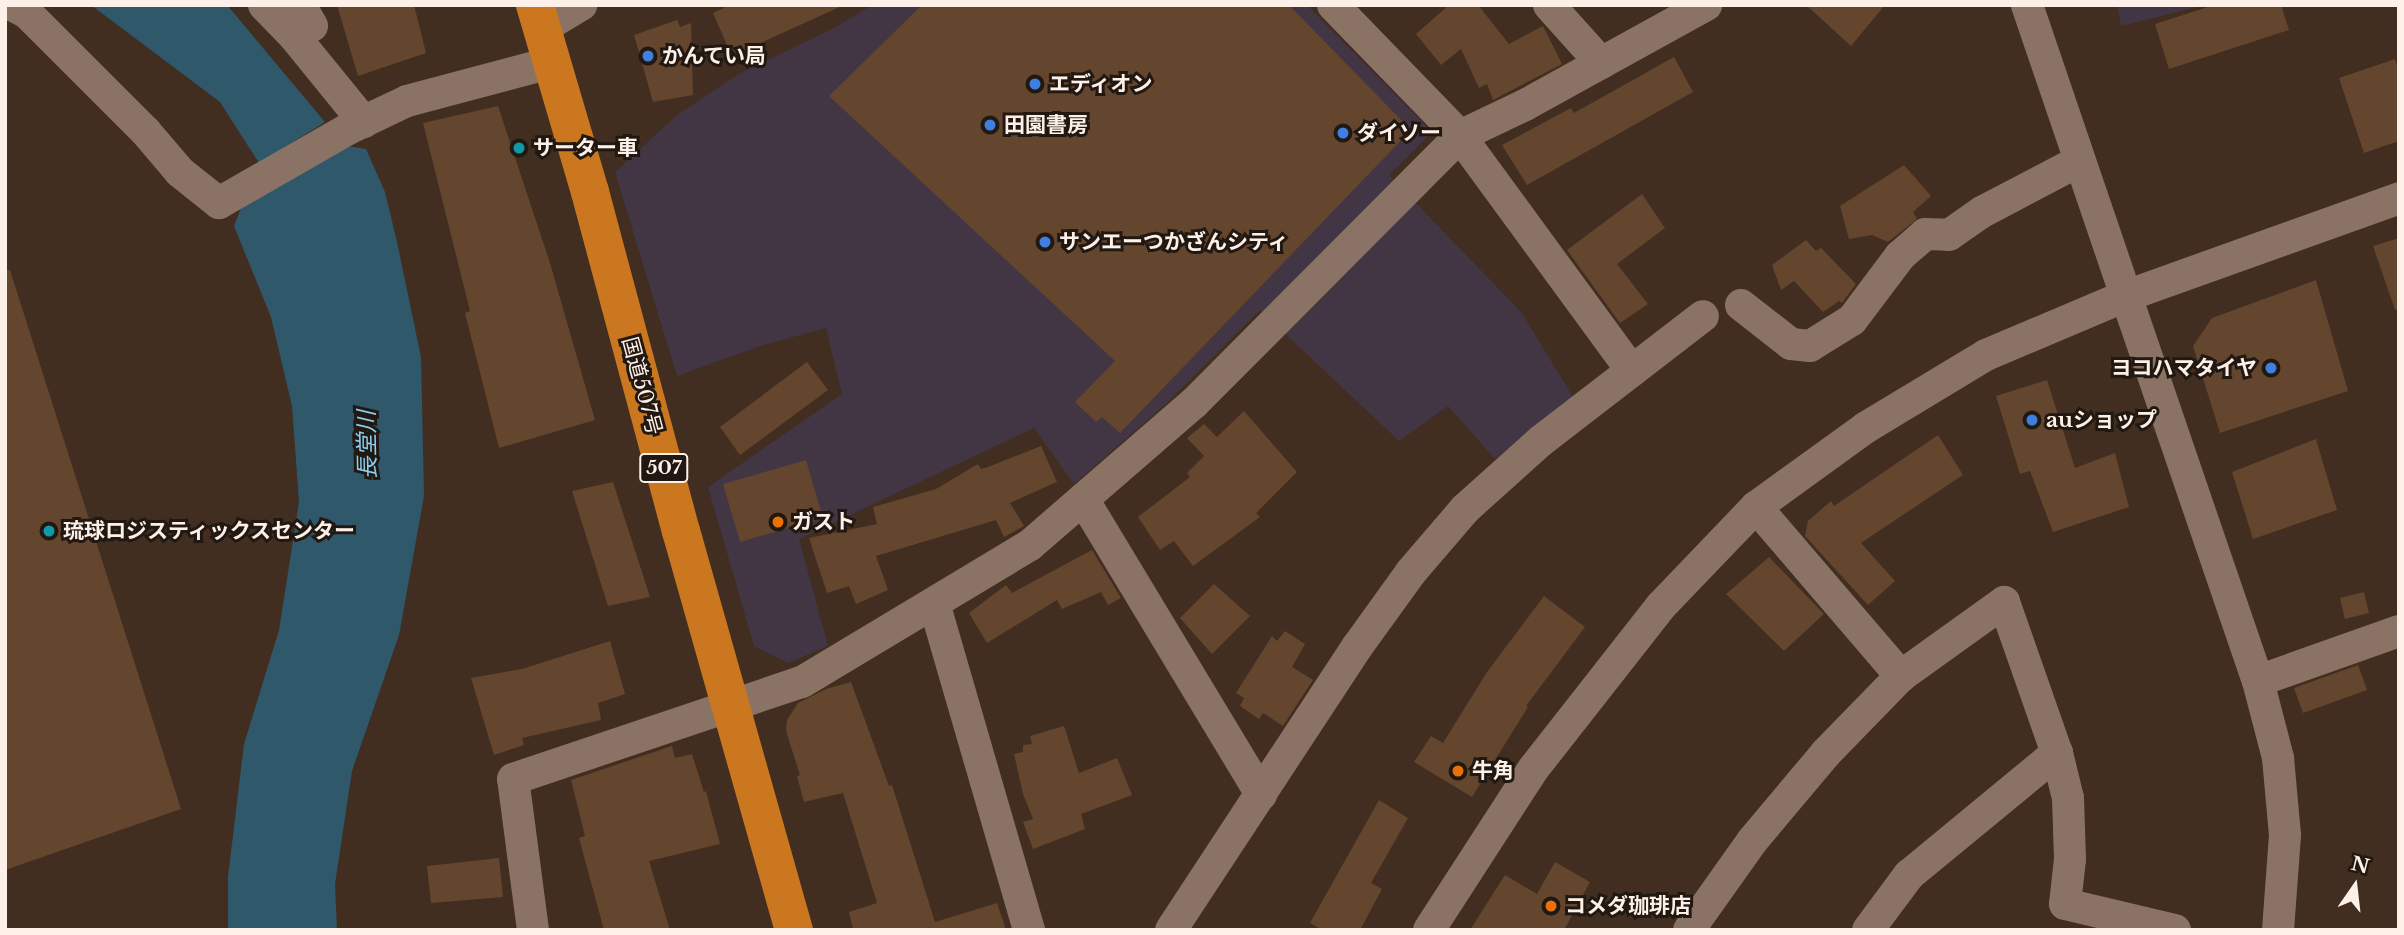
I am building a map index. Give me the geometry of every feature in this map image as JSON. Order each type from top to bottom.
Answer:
[{"type":"highway","name":"国道507号","points":[[542,32],[590,192],[794,930]]},
{"type":"street","points":[[12,5],[27,13],[146,132],[180,172],[219,203],[356,125],[542,32],[581,5]]},
{"type":"street","points":[[264,5],[295,36],[356,125]]},
{"type":"street","points":[[1333,5],[1460,136],[1632,371]]},
{"type":"street","points":[[1549,5],[1601,63]]},
{"type":"street","points":[[533,930],[513,779],[802,682],[1030,545],[1194,403],[1460,136],[1525,105],[1706,5]]},
{"type":"street","points":[[2027,5],[2258,681],[2278,758],[2285,835],[2278,930]]},
{"type":"street","points":[[1741,304],[1791,344],[1810,346],[1852,320],[1900,256],[1924,234],[1949,235],[1982,212],[2079,162]]},
{"type":"street","points":[[1430,930],[1534,768],[1661,606],[1756,508],[1865,428],[1986,355],[2126,296],[2399,198]]},
{"type":"street","points":[[1171,930],[1357,647],[1411,572],[1465,509],[1542,440],[1703,316]]},
{"type":"street","points":[[1083,499],[1261,794]]},
{"type":"street","points":[[1756,508],[1901,676]]},
{"type":"street","points":[[1689,930],[1761,830],[1826,753],[1901,676],[2004,601],[2057,753],[2068,798],[2070,859],[2060,917],[2175,930]]},
{"type":"street","points":[[934,603],[1029,930]]},
{"type":"street","points":[[2258,681],[2399,631]]},
{"type":"street","points":[[1868,930],[1909,875],[2057,753]]},
{"type":"shaded area","name":"サンエーつかざんシティ","points":[[872,5],[1307,5],[1432,132],[1389,175],[1522,313],[1576,402],[1495,459],[1448,406],[1399,441],[1260,310],[1167,403],[1074,484],[1034,428],[799,539],[828,646],[788,663],[754,646],[708,487],[842,394],[826,328],[760,346],[677,376],[615,172],[677,115],[739,74],[836,27]]},
{"type":"shaded area","points":[[2117,5],[2205,5],[2121,26]]},
{"type":"water","points":[[91,5],[227,5],[325,122],[259,163],[220,102]]},
{"type":"water","name":"長堂川","points":[[347,146],[366,149],[385,192],[397,242],[421,357],[424,496],[399,635],[352,771],[335,884],[337,930],[228,930],[228,877],[244,744],[279,630],[299,502],[292,406],[271,317],[234,226],[241,208]]},
{"type":"building","points":[[337,5],[414,5],[426,53],[358,76]]},
{"type":"building","points":[[730,5],[844,5],[732,56],[713,13]]},
{"type":"building","points":[[922,5],[1289,5],[1411,130],[1120,433],[1102,417],[1096,422],[1075,402],[1115,361],[829,96]]},
{"type":"building","points":[[1449,5],[1478,5],[1509,44],[1543,26],[1562,64],[1493,100],[1487,84],[1479,88],[1461,49],[1441,65],[1416,34]]},
{"type":"building","points":[[1806,5],[1885,5],[1851,46]]},
{"type":"building","points":[[2214,5],[2281,5],[2289,30],[2169,69],[2155,24]]},
{"type":"building","points":[[677,20],[680,27],[691,23],[693,95],[653,102],[634,35]]},
{"type":"building","points":[[1674,57],[1693,92],[1527,185],[1502,145],[1571,108],[1574,113]]},
{"type":"building","points":[[2395,59],[2399,70],[2399,141],[2364,153],[2339,78]]},
{"type":"building","points":[[498,106],[550,263],[595,420],[499,448],[465,313],[470,311],[423,123]]},
{"type":"building","points":[[1904,165],[1931,196],[1913,212],[1917,219],[1888,242],[1872,235],[1849,239],[1840,206]]},
{"type":"building","points":[[1642,194],[1665,228],[1617,264],[1648,304],[1620,323],[1567,250]]},
{"type":"building","points":[[2399,238],[2399,309],[2395,310],[2373,246]]},
{"type":"building","points":[[1806,240],[1816,251],[1821,248],[1856,284],[1842,303],[1839,301],[1823,312],[1794,281],[1781,290],[1772,265]]},
{"type":"building","name":"琉球ロジスティックスセンター","points":[[5,270],[10,270],[181,809],[5,870]]},
{"type":"building","name":"ヨコハマタイヤ","points":[[2316,280],[2348,391],[2220,433],[2193,346],[2212,318]]},
{"type":"building","points":[[807,362],[828,390],[740,455],[720,427]]},
{"type":"building","points":[[2047,380],[2075,468],[2115,453],[2129,507],[2053,532],[2030,471],[2020,474],[1996,396]]},
{"type":"building","points":[[1244,411],[1297,472],[1256,513],[1260,517],[1193,566],[1174,541],[1160,550],[1138,517],[1190,477],[1187,473],[1204,456],[1187,438],[1204,424],[1217,437]]},
{"type":"building","points":[[1938,435],[1963,475],[1861,543],[1895,581],[1868,605],[1805,536],[1808,521],[1831,501],[1834,506]]},
{"type":"building","points":[[2316,439],[2337,510],[2253,539],[2232,472]]},
{"type":"building","points":[[1041,446],[1057,482],[1010,503],[1024,526],[1004,537],[996,520],[876,556],[888,590],[856,604],[849,586],[827,593],[809,538],[877,524],[873,507],[936,489],[978,464],[981,469],[988,467]]},
{"type":"building","points":[[806,460],[823,518],[740,542],[723,484]]},
{"type":"building","points":[[613,482],[650,597],[608,606],[572,491]]},
{"type":"building","points":[[1092,550],[1121,598],[1108,605],[1101,592],[1062,609],[1057,600],[987,643],[969,613],[1006,585],[1012,593]]},
{"type":"building","points":[[1769,557],[1824,614],[1784,651],[1726,594]]},
{"type":"building","points":[[1214,584],[1250,616],[1212,654],[1180,618]]},
{"type":"building","points":[[2364,592],[2369,613],[2345,619],[2340,598]]},
{"type":"building","points":[[1544,596],[1585,627],[1526,706],[1528,707],[1472,797],[1414,762],[1431,736],[1443,743],[1487,672]]},
{"type":"building","points":[[1285,631],[1305,644],[1292,667],[1313,680],[1283,726],[1263,713],[1259,719],[1240,706],[1244,698],[1236,693],[1272,636],[1277,641]]},
{"type":"building","points":[[610,641],[625,694],[598,703],[601,720],[522,738],[524,745],[494,755],[471,678],[522,669]]},
{"type":"building","points":[[2358,665],[2367,690],[2303,713],[2294,688]]},
{"type":"building","points":[[851,682],[889,786],[892,785],[935,922],[997,903],[1006,930],[853,930],[849,912],[877,903],[843,793],[804,802],[797,776],[800,775],[786,731],[787,720],[798,703],[826,689]]},
{"type":"building","points":[[1064,726],[1079,773],[1117,758],[1132,795],[1081,814],[1085,829],[1033,849],[1023,822],[1033,819],[1023,794],[1014,754],[1023,752],[1023,745],[1032,744],[1030,736]]},
{"type":"building","points":[[672,746],[675,758],[692,754],[704,792],[706,791],[720,844],[649,861],[670,930],[604,930],[579,838],[585,836],[571,780]]},
{"type":"building","points":[[1379,800],[1408,818],[1371,883],[1382,889],[1360,930],[1322,930],[1310,923]]},
{"type":"building","points":[[499,858],[503,897],[431,903],[427,866]]},
{"type":"building","points":[[1555,862],[1590,882],[1564,930],[1470,930],[1505,875],[1537,894]]},
{"type":"place","name":"かんてい局","points":[[648,56]]},
{"type":"place","name":"エディオン","points":[[1035,84]]},
{"type":"place","name":"田園書房","points":[[990,125]]},
{"type":"place","name":"ダイソー","points":[[1343,133]]},
{"type":"place","name":"サーター車","points":[[519,148]]},
{"type":"place","name":"サンエーつかざんシティ","points":[[1045,242]]},
{"type":"place","name":"ヨコハマタイヤ","points":[[2271,368]]},
{"type":"place","name":"auショップ","points":[[2032,420]]},
{"type":"place","name":"ガスト","points":[[778,522]]},
{"type":"place","name":"琉球ロジスティックスセンター","points":[[49,531]]},
{"type":"place","name":"牛角","points":[[1458,771]]},
{"type":"place","name":"コメダ珈琲店","points":[[1551,906]]}]
